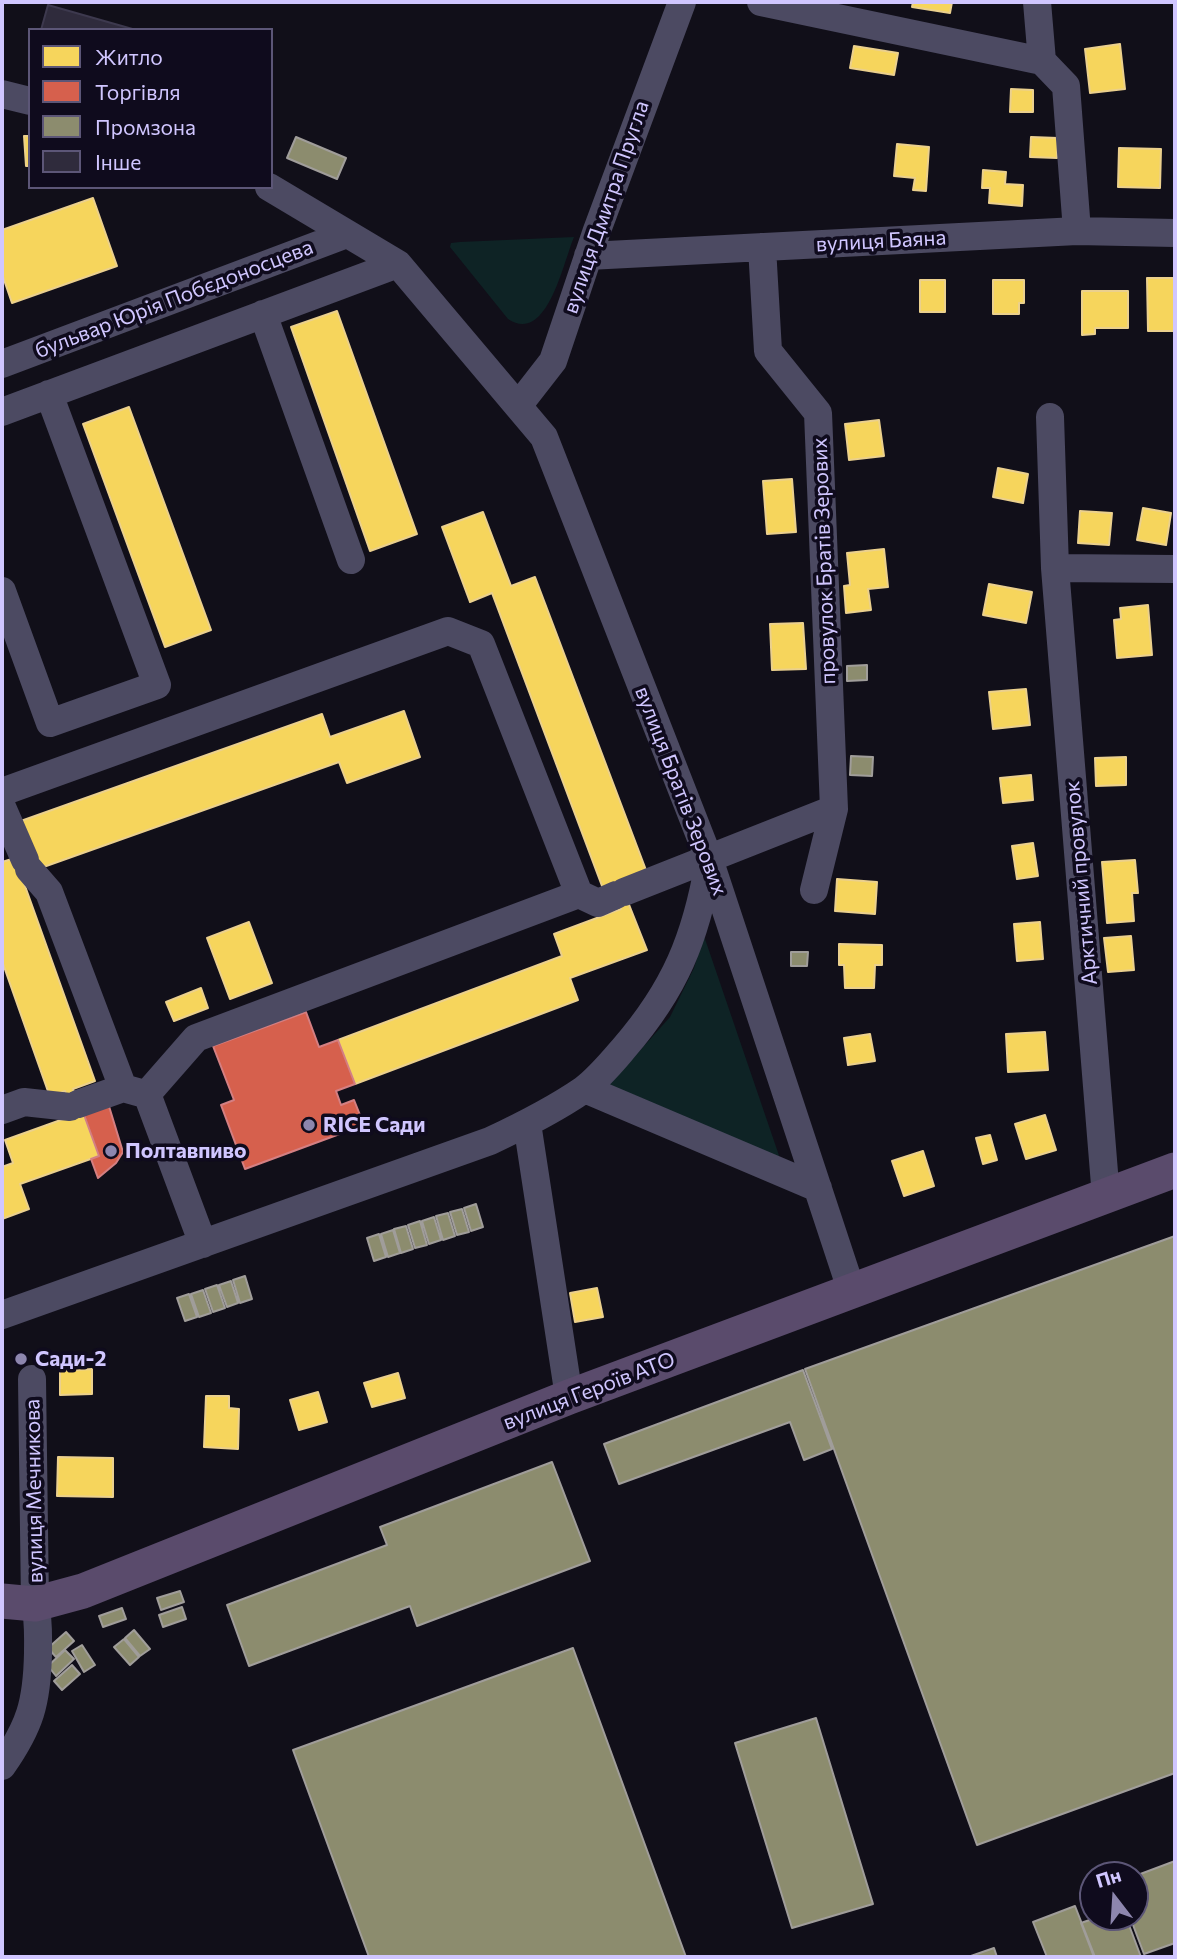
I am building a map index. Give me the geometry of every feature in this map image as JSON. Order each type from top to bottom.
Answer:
[{"type":"main road","name":"вулиця Героїв АТО","points":[[18,1603],[83,1591],[569,1397],[1175,1170]]},
{"type":"street","name":"вулиця Дмитра Пругла","points":[[518,406],[553,361],[588,256],[682,2]]},
{"type":"street","points":[[761,2],[1042,61],[1066,86],[1077,231]]},
{"type":"street","points":[[1037,2],[1042,61]]},
{"type":"street","points":[[2,94],[28,100]]},
{"type":"street","name":"вулиця Братів Зерових","points":[[272,189],[398,264],[544,436],[709,859],[852,1292]]},
{"type":"street","name":"вулиця Баяна","points":[[588,256],[1077,231],[1175,233]]},
{"type":"street","name":"бульвар Юрія Побєдоносцева","points":[[2,364],[347,234]]},
{"type":"street","name":"провулок Братів Зерових","points":[[762,247],[768,351],[818,413],[834,809],[814,890]]},
{"type":"street","points":[[2,412],[398,264]]},
{"type":"street","points":[[264,314],[351,560]]},
{"type":"street","points":[[2,591],[50,723],[157,685],[50,394]]},
{"type":"street","name":"Арктичний провулок","points":[[1050,417],[1055,568],[1107,1197]]},
{"type":"street","points":[[1055,568],[1175,569]]},
{"type":"street","points":[[2,792],[448,632],[481,643],[579,894],[598,903],[834,809]]},
{"type":"street","points":[[2,807],[27,864],[49,892],[202,1244]]},
{"type":"street","points":[[2,1315],[490,1141],[527,1124],[584,1089],[639,1031],[678,973],[698,918],[709,859]]},
{"type":"street","points":[[2,1110],[24,1102],[74,1105],[135,1091],[196,1038],[579,894]]},
{"type":"street","points":[[584,1089],[818,1188]]},
{"type":"street","points":[[527,1124],[569,1397]]},
{"type":"street","name":"вулиця Мечникова","points":[[2,1766],[16,1746],[35,1704],[39,1619],[18,1603],[32,1378]]},
{"type":"green space","points":[[574,237],[552,298],[533,321],[522,324],[508,319],[450,247],[451,243],[460,242]]},
{"type":"green space","points":[[704,936],[786,1176],[600,1095],[670,1017],[694,968]]},
{"type":"building: Житло","points":[[913,2],[952,2],[950,13],[912,7]]},
{"type":"building: Житло","points":[[1120,44],[1125,89],[1090,93],[1085,49]]},
{"type":"building: Житло","points":[[854,46],[898,53],[894,75],[850,68]]},
{"type":"building: Житло","points":[[1011,89],[1033,90],[1033,112],[1010,112]]},
{"type":"building: Житло","points":[[24,136],[28,136],[28,166]]},
{"type":"building: Житло","points":[[1031,137],[1058,138],[1057,158],[1030,157]]},
{"type":"building: Житло","points":[[897,144],[929,147],[926,191],[913,190],[915,178],[894,176]]},
{"type":"building: Житло","points":[[1119,148],[1161,149],[1160,188],[1118,187]]},
{"type":"building: Житло","points":[[983,170],[1006,172],[1005,184],[1023,185],[1022,206],[989,203],[990,188],[982,188]]},
{"type":"building: Житло","points":[[93,198],[117,266],[12,303],[2,274],[2,230]]},
{"type":"building: Житло","points":[[1147,278],[1175,278],[1175,331],[1148,331]]},
{"type":"building: Житло","points":[[920,280],[945,280],[945,312],[920,312]]},
{"type":"building: Житло","points":[[993,280],[1024,280],[1024,303],[1019,303],[1019,314],[993,314]]},
{"type":"building: Житло","points":[[1082,291],[1128,291],[1128,328],[1095,328],[1095,334],[1082,335]]},
{"type":"building: Житло","points":[[337,311],[417,534],[370,551],[291,327]]},
{"type":"building: Житло","points":[[129,407],[211,630],[165,647],[83,424]]},
{"type":"building: Житло","points":[[879,420],[884,456],[849,460],[845,424]]},
{"type":"building: Житло","points":[[998,468],[1028,474],[1023,503],[993,497]]},
{"type":"building: Житло","points":[[792,479],[796,532],[767,534],[763,481]]},
{"type":"building: Житло","points":[[1143,508],[1171,513],[1166,545],[1137,540]]},
{"type":"building: Житло","points":[[1080,511],[1112,513],[1109,545],[1078,543]]},
{"type":"building: Житло","points":[[483,512],[511,586],[535,577],[649,878],[605,894],[492,593],[470,602],[442,527]]},
{"type":"building: Житло","points":[[884,549],[888,587],[868,589],[871,610],[846,613],[844,586],[850,585],[847,553]]},
{"type":"building: Житло","points":[[989,584],[1032,592],[1026,623],[983,615]]},
{"type":"building: Житло","points":[[1148,605],[1152,655],[1117,658],[1114,620],[1121,619],[1120,608]]},
{"type":"building: Житло","points":[[803,623],[806,669],[772,670],[770,624]]},
{"type":"building: Житло","points":[[1026,689],[1030,725],[993,729],[989,692]]},
{"type":"building: Житло","points":[[404,711],[420,757],[347,783],[339,762],[35,870],[18,822],[322,714],[330,737]]},
{"type":"building: Житло","points":[[1126,757],[1126,785],[1096,786],[1095,758]]},
{"type":"building: Житло","points":[[1031,775],[1033,800],[1003,803],[1000,778]]},
{"type":"building: Житло","points":[[1033,843],[1038,876],[1017,879],[1012,846]]},
{"type":"building: Житло","points":[[15,858],[95,1081],[73,1089],[78,1104],[70,1107],[65,1091],[50,1097],[2,961],[2,862]]},
{"type":"building: Житло","points":[[1135,860],[1138,893],[1132,893],[1134,921],[1107,923],[1102,862]]},
{"type":"building: Житло","points":[[837,879],[877,882],[875,914],[835,911]]},
{"type":"building: Житло","points":[[626,897],[647,950],[570,978],[578,1000],[355,1084],[338,1040],[562,956],[554,934],[621,909],[617,900]]},
{"type":"building: Житло","points":[[249,922],[272,983],[230,999],[207,938]]},
{"type":"building: Житло","points":[[1040,922],[1043,959],[1017,961],[1014,924]]},
{"type":"building: Житло","points":[[1131,936],[1134,970],[1108,972],[1104,938]]},
{"type":"building: Житло","points":[[839,944],[882,945],[882,965],[875,965],[874,988],[845,988],[844,965],[839,965]]},
{"type":"building: Житло","points":[[201,988],[208,1008],[174,1021],[166,1002]]},
{"type":"building: Житло","points":[[1045,1032],[1048,1070],[1008,1072],[1006,1034]]},
{"type":"building: Житло","points":[[870,1034],[875,1061],[848,1065],[844,1038]]},
{"type":"building: Житло","points":[[83,1112],[99,1156],[20,1184],[29,1209],[2,1219],[2,1167],[13,1163],[5,1140]]},
{"type":"building: Житло","points":[[1045,1115],[1056,1150],[1026,1159],[1015,1124]]},
{"type":"building: Житло","points":[[990,1135],[997,1160],[983,1164],[976,1138]]},
{"type":"building: Житло","points":[[923,1151],[934,1186],[904,1196],[892,1161]]},
{"type":"building: Житло","points":[[597,1288],[603,1317],[575,1322],[570,1293]]},
{"type":"building: Житло","points":[[92,1369],[92,1394],[60,1395],[60,1371]]},
{"type":"building: Житло","points":[[398,1373],[405,1398],[372,1407],[364,1383]]},
{"type":"building: Житло","points":[[318,1392],[327,1422],[299,1430],[290,1400]]},
{"type":"building: Житло","points":[[206,1396],[229,1396],[229,1408],[239,1409],[238,1449],[204,1447]]},
{"type":"building: Житло","points":[[58,1457],[113,1458],[113,1497],[57,1496]]},
{"type":"building: Торгівля","points":[[306,1012],[319,1047],[338,1040],[355,1084],[336,1091],[341,1105],[354,1100],[364,1125],[245,1169],[221,1105],[234,1100],[213,1046]]},
{"type":"building: Торгівля","points":[[108,1103],[123,1152],[116,1163],[98,1178],[91,1159],[99,1156],[83,1112]]},
{"type":"building: Промзона","points":[[296,137],[346,158],[337,179],[287,158]]},
{"type":"building: Промзона","points":[[867,665],[867,680],[847,681],[847,666]]},
{"type":"building: Промзона","points":[[851,756],[873,757],[872,776],[850,775]]},
{"type":"building: Промзона","points":[[791,952],[808,952],[807,966],[791,966]]},
{"type":"building: Промзона","points":[[476,1204],[483,1227],[471,1231],[464,1208]]},
{"type":"building: Промзона","points":[[462,1209],[469,1232],[457,1235],[450,1212]]},
{"type":"building: Промзона","points":[[448,1213],[455,1236],[443,1240],[436,1216]]},
{"type":"building: Промзона","points":[[434,1217],[441,1240],[429,1244],[422,1221]]},
{"type":"building: Промзона","points":[[420,1221],[427,1245],[415,1248],[408,1225]]},
{"type":"building: Промзона","points":[[406,1226],[413,1249],[401,1253],[394,1229]]},
{"type":"building: Промзона","points":[[393,1230],[400,1253],[388,1257],[381,1234]]},
{"type":"building: Промзона","points":[[379,1234],[386,1257],[374,1261],[367,1238]]},
{"type":"building: Промзона","points":[[1175,1236],[1175,1773],[977,1845],[805,1369]]},
{"type":"building: Промзона","points":[[245,1276],[252,1299],[240,1303],[233,1280]]},
{"type":"building: Промзона","points":[[231,1281],[238,1303],[227,1307],[219,1285]]},
{"type":"building: Промзона","points":[[217,1285],[225,1308],[213,1312],[205,1289]]},
{"type":"building: Промзона","points":[[203,1290],[211,1313],[199,1317],[191,1294]]},
{"type":"building: Промзона","points":[[189,1294],[197,1317],[185,1321],[177,1298]]},
{"type":"building: Промзона","points":[[803,1370],[832,1449],[804,1460],[790,1422],[619,1484],[604,1444]]},
{"type":"building: Промзона","points":[[552,1462],[590,1561],[417,1626],[410,1606],[249,1666],[227,1605],[387,1545],[380,1527]]},
{"type":"building: Промзона","points":[[180,1591],[184,1602],[161,1610],[157,1598]]},
{"type":"building: Промзона","points":[[182,1607],[186,1619],[163,1627],[159,1615]]},
{"type":"building: Промзона","points":[[122,1608],[126,1619],[103,1627],[99,1616]]},
{"type":"building: Промзона","points":[[134,1630],[150,1649],[140,1656],[125,1638]]},
{"type":"building: Промзона","points":[[66,1632],[74,1641],[56,1657],[48,1648]]},
{"type":"building: Промзона","points":[[124,1639],[139,1657],[130,1665],[114,1647]]},
{"type":"building: Промзона","points":[[82,1645],[95,1665],[84,1672],[72,1651]]},
{"type":"building: Промзона","points":[[573,1648],[686,1957],[369,1957],[293,1750]]},
{"type":"building: Промзона","points":[[65,1650],[74,1659],[56,1676],[48,1666]]},
{"type":"building: Промзона","points":[[72,1665],[80,1674],[62,1690],[54,1681]]},
{"type":"building: Промзона","points":[[816,1718],[873,1904],[792,1928],[735,1743]]},
{"type":"building: Промзона","points":[[1175,1861],[1175,1943],[1144,1954],[1135,1931],[1149,1931],[1149,1871]]},
{"type":"building: Промзона","points":[[1075,1906],[1079,1916],[1079,1931],[1085,1931],[1095,1957],[1047,1957],[1033,1922]]},
{"type":"building: Промзона","points":[[1084,1931],[1131,1931],[1141,1957],[1094,1957]]},
{"type":"building: Промзона","points":[[994,1948],[997,1957],[968,1957]]},
{"type":"building: Інше","points":[[48,5],[129,28],[42,28]]},
{"type":"place","name":"RICE Сади","points":[[309,1125]]},
{"type":"place","name":"Полтавпиво","points":[[111,1151]]},
{"type":"place","name":"Сади-2","points":[[21,1359]]}]
